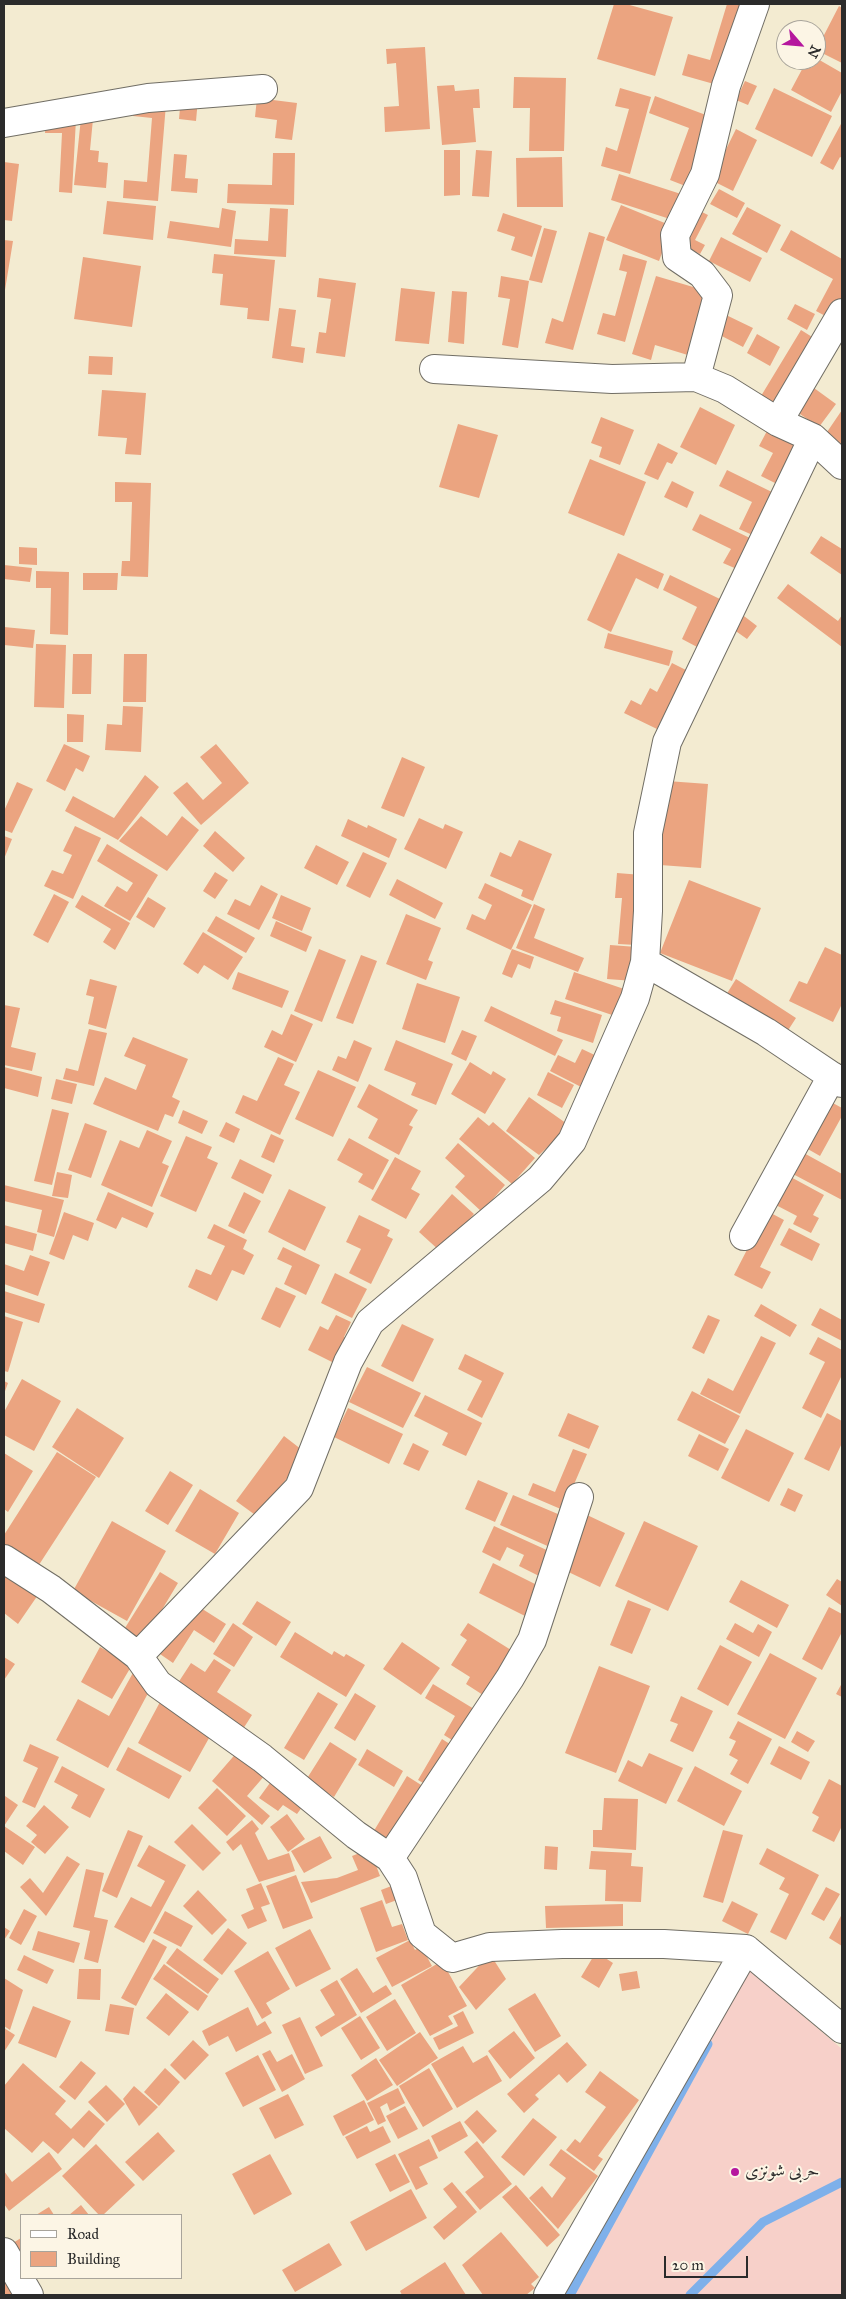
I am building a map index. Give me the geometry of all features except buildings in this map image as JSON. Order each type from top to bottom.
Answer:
[{"type":"street","points":[[696,377],[718,295],[702,274],[677,257],[675,234],[705,174],[726,86],[755,4]]},
{"type":"street","points":[[4,122],[148,98],[263,89]]},
{"type":"street","points":[[778,422],[842,313]]},
{"type":"street","points":[[434,369],[612,379],[696,377],[724,388],[778,422],[813,438],[842,465]]},
{"type":"street","points":[[138,1656],[299,1488],[348,1362],[370,1322],[540,1179],[572,1141],[635,998],[645,962],[648,911],[648,833],[667,742],[813,438]]},
{"type":"street","points":[[645,962],[766,1032],[837,1079],[744,1236]]},
{"type":"street","points":[[390,1858],[510,1678],[532,1640],[579,1497]]},
{"type":"street","points":[[4,1559],[51,1589],[138,1656],[158,1684],[262,1758],[356,1835],[390,1858],[403,1878],[422,1934],[452,1958],[490,1947],[562,1944],[664,1944],[746,1949],[842,2029]]},
{"type":"street","points":[[548,2295],[746,1949]]},
{"type":"street","points":[[4,2252],[29,2295]]},
{"type":"shaded area","name":"حربی شونزی","points":[[744,1966],[842,2049],[842,2295],[559,2295]]},
{"type":"waterway","points":[[570,2295],[708,2044]]},
{"type":"waterway","points":[[690,2295],[763,2222],[842,2182]]},
{"type":"place","name":"حربی شونزی","points":[[735,2172]]}]
